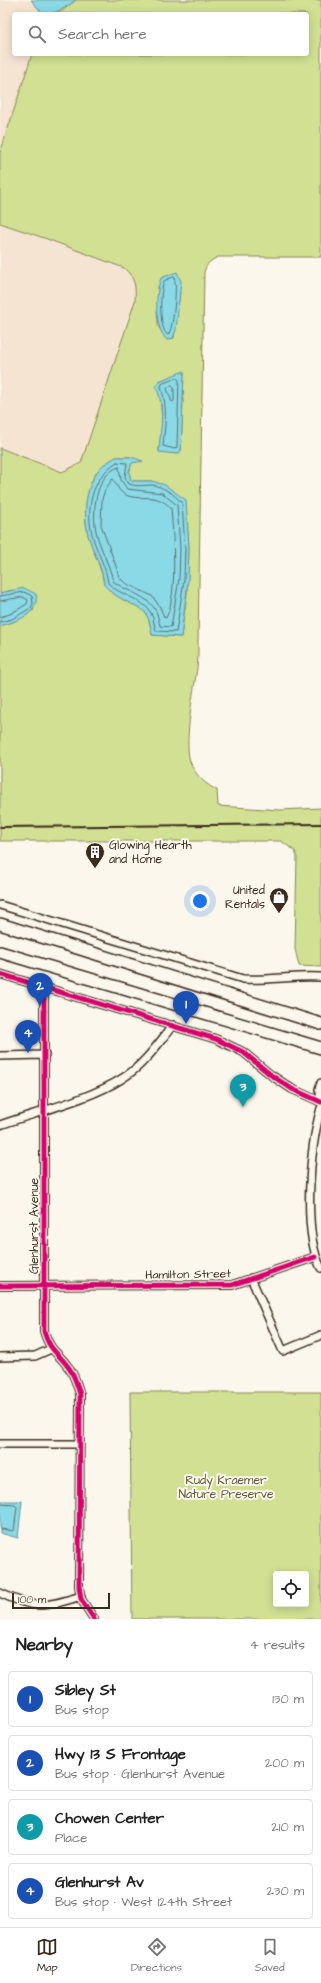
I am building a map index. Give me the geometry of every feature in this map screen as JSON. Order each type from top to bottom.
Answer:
[{"type":"highway","points":[[0,924],[321,1024]]},
{"type":"highway","points":[[0,952],[321,1048]]},
{"type":"street","points":[[0,905],[243,979],[261,980],[305,976],[321,977]]},
{"type":"street","points":[[0,974],[216,1039],[243,1052],[271,1075],[292,1089],[321,1102]]},
{"type":"street","name":"Glenhurst Avenue","points":[[44,986],[44,1331],[52,1349],[69,1367],[76,1380],[80,1394],[81,1596],[86,1609],[94,1619]]},
{"type":"street","points":[[0,1125],[100,1091],[124,1078],[146,1059],[173,1025]]},
{"type":"street","points":[[0,1056],[45,1055]]},
{"type":"street","points":[[321,1083],[319,1089],[321,1097]]},
{"type":"street","points":[[321,1108],[311,1159],[310,1228],[315,1257],[321,1268]]},
{"type":"street","name":"Hamilton Street","points":[[0,1286],[232,1285],[315,1257]]},
{"type":"street","points":[[251,1278],[283,1351],[321,1335]]},
{"type":"street","points":[[0,1357],[35,1356],[52,1349]]},
{"type":"street","points":[[0,1444],[80,1444]]},
{"type":"street","points":[[0,1593],[19,1602],[34,1606],[45,1606],[81,1596]]},
{"type":"shaded area","points":[[0,0],[31,0],[41,12],[12,12],[12,56],[31,56],[0,153]]},
{"type":"shaded area","points":[[0,223],[124,268],[132,275],[136,287],[135,301],[81,463],[62,472],[0,448]]},
{"type":"green space","points":[[76,0],[321,0],[321,257],[218,257],[206,266],[204,272],[198,656],[189,721],[188,745],[191,764],[196,773],[205,783],[217,790],[218,806],[281,810],[321,808],[321,967],[299,966],[295,949],[297,857],[295,851],[281,841],[0,841],[0,626],[13,622],[34,610],[12,590],[0,593],[0,448],[62,472],[81,463],[135,301],[135,287],[133,279],[124,268],[0,223],[0,153],[31,56],[309,56],[309,12],[59,12]],"holes":[[[158,286],[180,292],[174,338],[167,340],[158,326]],[[184,372],[181,451],[177,454],[159,451],[162,422],[159,381]],[[116,457],[131,457],[131,481],[152,481],[187,519],[189,548],[187,594],[181,637],[152,635],[148,617],[145,612],[137,606],[115,595],[104,585],[100,568],[87,532],[86,502],[88,491],[97,473],[103,465]]]},
{"type":"green space","name":"Rudy Kraemer Nature Preserve","points":[[130,1392],[321,1392],[321,1619],[132,1619]]},
{"type":"water","points":[[31,0],[76,0],[57,12],[41,12]]},
{"type":"water","points":[[177,272],[181,281],[176,330],[173,338],[167,340],[160,328],[158,319],[157,301],[159,285],[161,278]]},
{"type":"water","points":[[184,371],[181,451],[177,454],[159,452],[162,411],[156,387],[159,381]]},
{"type":"water","points":[[116,457],[131,457],[143,461],[132,463],[129,471],[131,481],[152,481],[165,485],[186,500],[189,548],[188,580],[181,637],[152,635],[148,617],[145,612],[137,606],[115,595],[104,585],[100,568],[87,532],[86,501],[88,491],[97,472],[103,465]]},
{"type":"water","points":[[24,588],[36,594],[36,601],[31,612],[13,622],[0,626],[0,593]]},
{"type":"water","points":[[0,1501],[22,1501],[18,1538],[0,1533]]},
{"type":"railway","points":[[0,827],[321,824]]},
{"type":"cycle path","points":[[0,974],[216,1039],[243,1052],[271,1075],[292,1089],[321,1102]]},
{"type":"cycle path","points":[[44,986],[44,1331],[52,1348],[71,1371],[80,1394],[79,1586],[81,1599],[94,1619]]},
{"type":"cycle path","points":[[0,1286],[232,1285],[315,1257]]},
{"type":"place","name":"Glowing Hearth and Home","points":[[95,869]]},
{"type":"place","name":"United Rentals","points":[[279,914]]},
{"type":"place","name":"Hwy 13 S Frontage","points":[[40,1006]]},
{"type":"place","name":"Sibley St","points":[[186,1024]]},
{"type":"place","name":"Glenhurst Av","points":[[28,1053]]},
{"type":"place","name":"Chowen Center","points":[[243,1107]]}]
